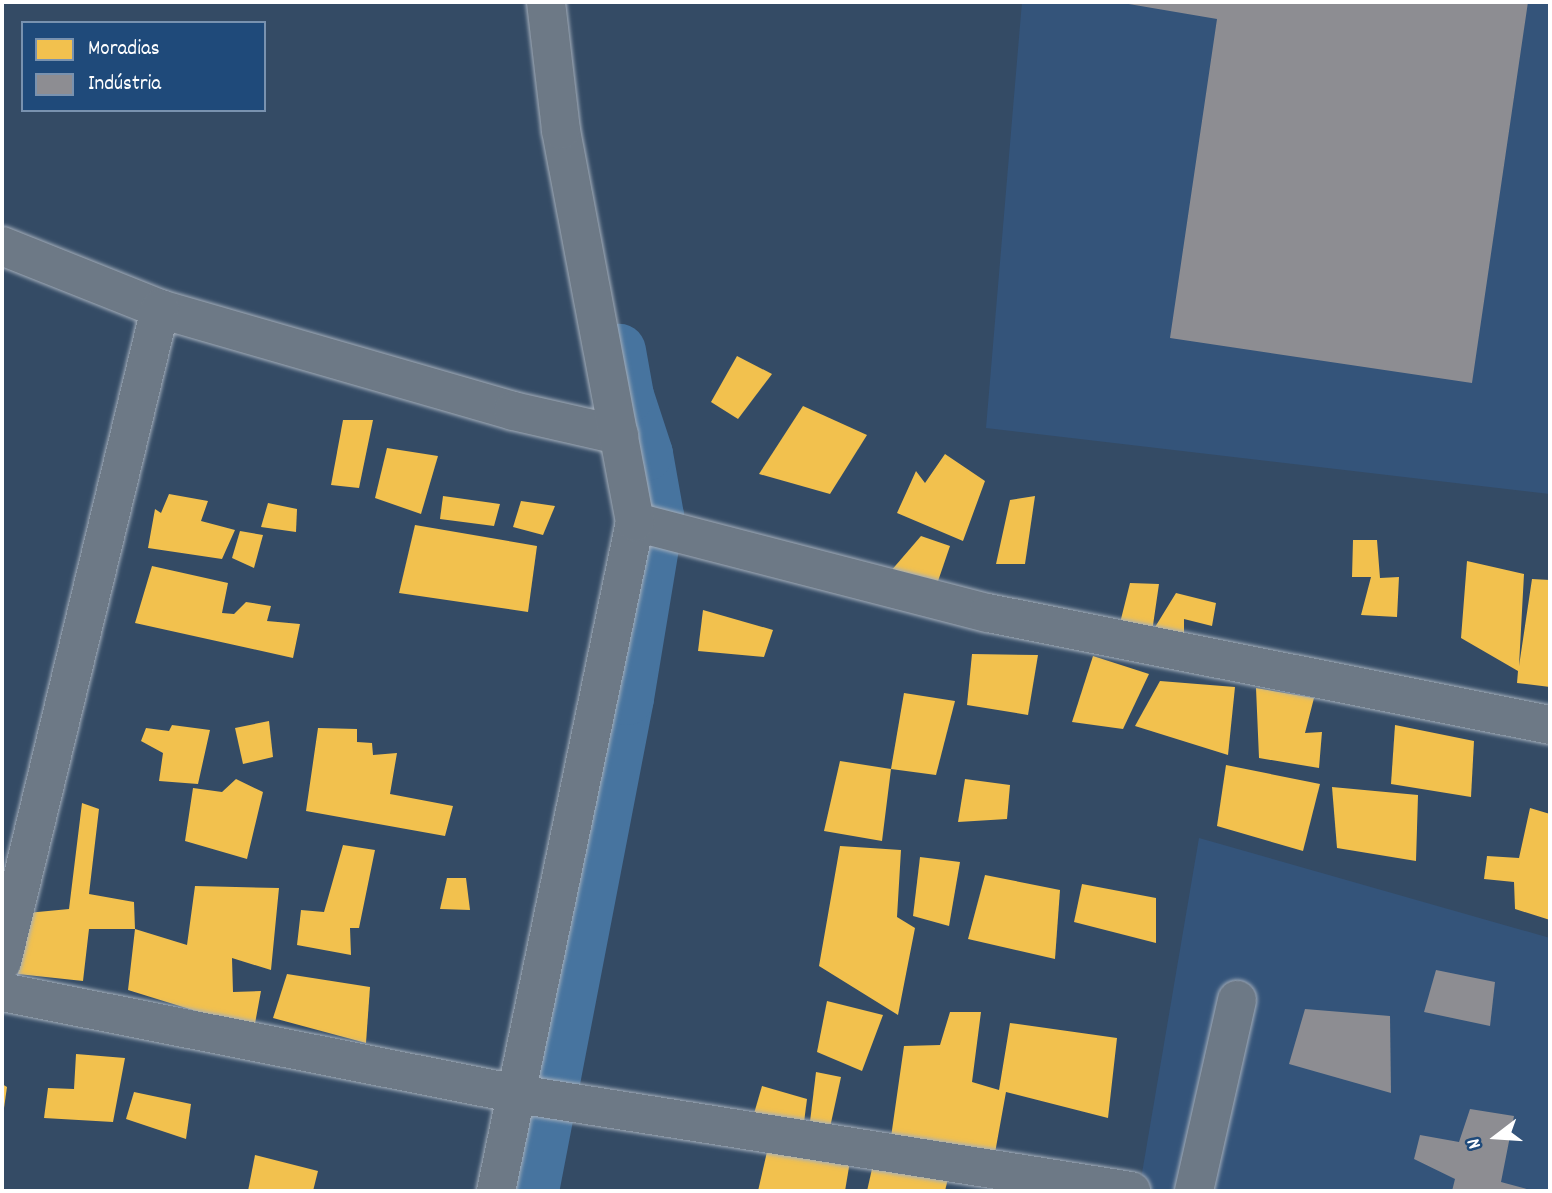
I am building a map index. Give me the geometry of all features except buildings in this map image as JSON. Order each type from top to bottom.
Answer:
[{"type":"street","points":[[496,1191],[635,522],[561,130],[545,2]]},
{"type":"street","points":[[2,246],[160,309],[513,411],[619,435]]},
{"type":"street","points":[[2,962],[160,309]]},
{"type":"street","points":[[635,522],[988,613],[1550,725]]},
{"type":"street","points":[[2,992],[517,1094],[1131,1191]]},
{"type":"street","points":[[1194,1191],[1237,1000]]},
{"type":"shaded area","points":[[1022,2],[1550,2],[1550,494],[986,428]]},
{"type":"shaded area","points":[[1199,838],[1550,938],[1550,1191],[1139,1191]]},
{"type":"waterway","points":[[532,1191],[627,698],[657,516],[646,454],[627,396],[619,351]]}]
